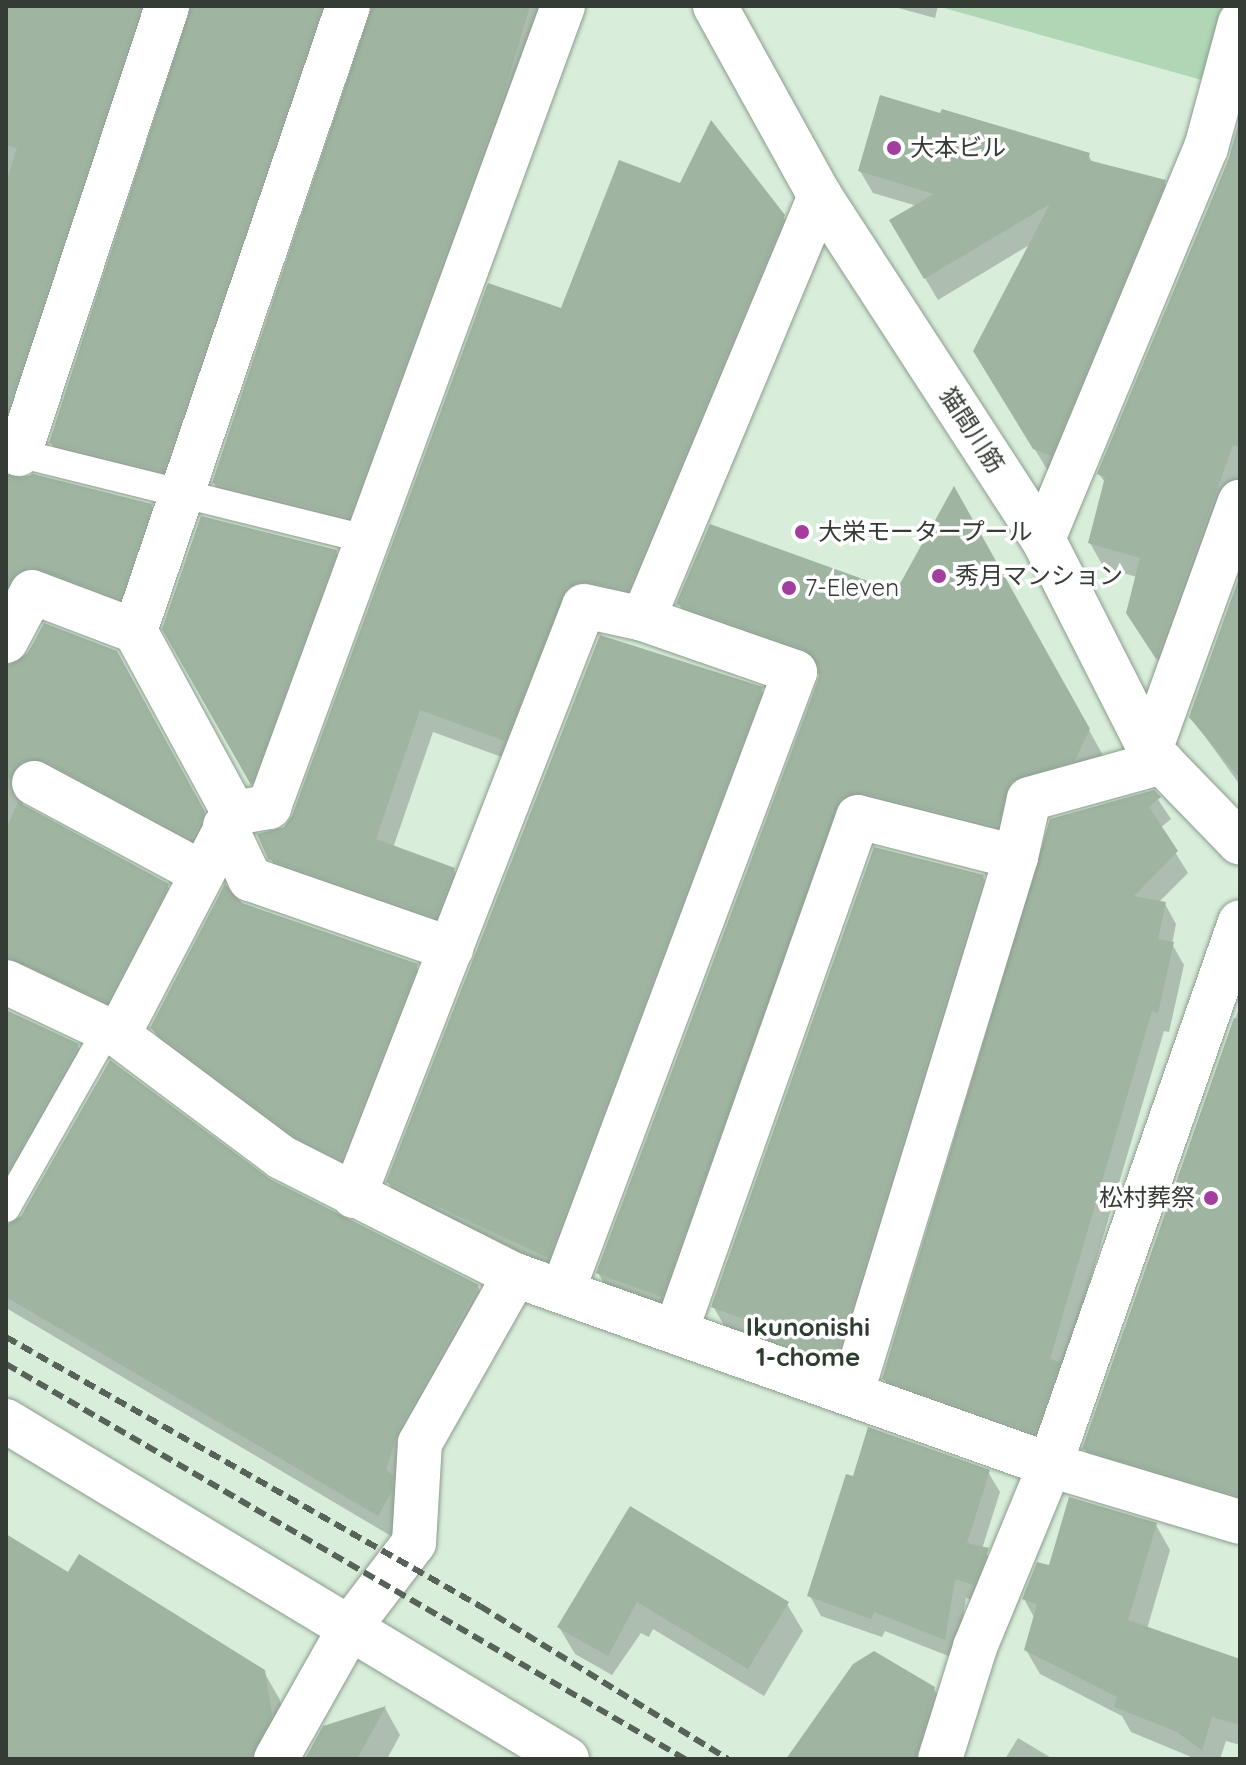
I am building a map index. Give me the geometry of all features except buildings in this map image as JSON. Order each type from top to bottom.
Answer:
[{"type":"street","points":[[12,452],[167,6]]},
{"type":"street","points":[[135,631],[184,497],[348,6]]},
{"type":"street","points":[[112,1032],[230,820],[269,807],[563,6]]},
{"type":"street","name":"猫間川筋","points":[[715,6],[820,196],[1043,539],[1156,756],[1240,843]]},
{"type":"street","points":[[1043,539],[1206,148],[1240,23]]},
{"type":"street","points":[[643,619],[820,196]]},
{"type":"street","points":[[852,1392],[1016,857],[1029,799],[1156,756],[1240,502]]},
{"type":"street","points":[[6,641],[32,592],[135,631],[230,820],[250,879],[451,949]]},
{"type":"street","points":[[354,1196],[584,606],[643,619],[795,672],[563,1290]]},
{"type":"street","points":[[34,783],[202,873]]},
{"type":"street","points":[[676,1331],[858,817],[1016,857]]},
{"type":"street","points":[[940,1759],[975,1647],[1050,1465],[1240,922]]},
{"type":"street","points":[[6,982],[112,1032],[281,1157],[515,1275],[852,1392],[1050,1465],[1240,1522]]},
{"type":"street","points":[[276,1759],[352,1624],[414,1543],[420,1443],[515,1275]]},
{"type":"street","points":[[6,1421],[352,1624],[567,1759]]},
{"type":"lane","points":[[12,452],[184,497],[365,539]]},
{"type":"lane","points":[[6,1208],[112,1032]]},
{"type":"green space","points":[[937,6],[1234,6],[1209,82]]},
{"type":"railway","points":[[6,1337],[480,1606],[728,1759]]},
{"type":"railway","points":[[6,1364],[685,1759]]},
{"type":"place","name":"大本ビル","points":[[894,148]]},
{"type":"place","name":"大栄モータープール","points":[[802,532]]},
{"type":"place","name":"秀月マンション","points":[[939,576]]},
{"type":"place","name":"7-Eleven","points":[[789,588]]},
{"type":"place","name":"松村葬祭","points":[[1211,1198]]},
{"type":"district","name":"Ikunonishi 1-chome","points":[[808,1342]]}]
